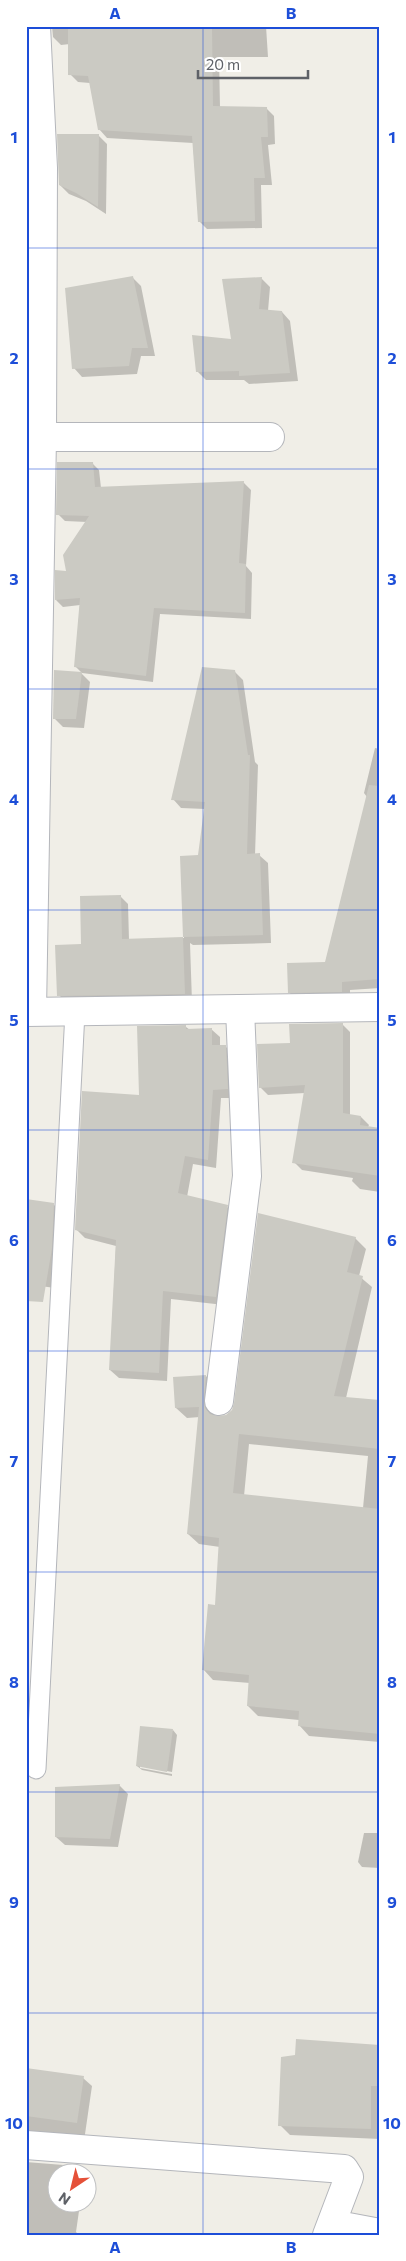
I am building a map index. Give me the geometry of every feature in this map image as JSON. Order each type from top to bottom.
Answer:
[{"type":"street","points":[[36,26],[43,168],[42,437],[29,1011],[75,1012],[380,1007]]},
{"type":"street","points":[[42,437],[270,438]]},
{"type":"street","points":[[219,1401],[246,1176],[240,1009]]},
{"type":"street","points":[[26,2145],[338,2167],[344,2169],[349,2177],[329,2229],[380,2233]]},
{"type":"lane","points":[[36,1769],[75,1012]]},
{"type":"building","points":[[68,26],[212,26],[213,106],[267,107],[268,137],[261,137],[265,178],[254,178],[255,221],[198,222],[192,136],[98,130],[88,76],[68,75]]},
{"type":"building","points":[[57,134],[99,134],[98,207],[59,185]]},
{"type":"building","points":[[133,276],[148,348],[132,348],[129,366],[72,369],[65,288]]},
{"type":"building","points":[[262,277],[259,309],[282,311],[290,373],[239,376],[239,371],[196,372],[192,335],[231,339],[222,279]]},
{"type":"building","points":[[57,462],[93,462],[95,487],[244,481],[239,563],[246,564],[245,613],[154,608],[146,676],[74,667],[80,598],[55,600],[55,570],[66,571],[63,555],[89,516],[56,515]]},
{"type":"building","points":[[202,667],[235,670],[248,755],[250,755],[247,854],[260,853],[263,935],[183,937],[180,856],[198,855],[205,802],[171,800]]},
{"type":"building","points":[[54,670],[82,672],[76,719],[53,719]]},
{"type":"building","points":[[369,785],[380,786],[380,979],[342,982],[342,992],[288,993],[287,963],[325,962]]},
{"type":"building","points":[[121,895],[122,939],[183,937],[185,994],[57,996],[55,945],[81,944],[80,896]]},
{"type":"building","points":[[343,1023],[343,1113],[361,1116],[360,1125],[380,1128],[380,1176],[292,1163],[305,1085],[259,1088],[257,1044],[290,1043],[289,1024]]},
{"type":"building","points":[[186,1025],[186,1029],[212,1028],[212,1045],[226,1045],[228,1089],[213,1090],[208,1160],[185,1156],[178,1193],[228,1205],[216,1297],[163,1291],[159,1373],[109,1370],[116,1240],[75,1230],[82,1091],[139,1095],[137,1026]]},
{"type":"building","points":[[26,1199],[54,1203],[52,1248],[43,1302],[26,1301]]},
{"type":"building","points":[[258,1213],[356,1237],[347,1272],[363,1276],[334,1396],[380,1400],[380,1449],[239,1434],[233,1493],[380,1509],[380,1734],[298,1726],[299,1711],[247,1706],[249,1675],[202,1670],[208,1604],[215,1605],[219,1538],[187,1534],[199,1407],[175,1408],[173,1377],[206,1375],[205,1408],[210,1414],[218,1416],[226,1415],[232,1410]]},
{"type":"building","points":[[140,1726],[173,1729],[167,1772],[136,1766]]},
{"type":"building","points":[[120,1784],[110,1839],[55,1837],[55,1787]]},
{"type":"building","points":[[296,2039],[380,2045],[380,2086],[371,2086],[371,2129],[278,2126],[281,2057],[295,2055]]},
{"type":"building","points":[[26,2068],[84,2076],[77,2123],[26,2116]]}]
